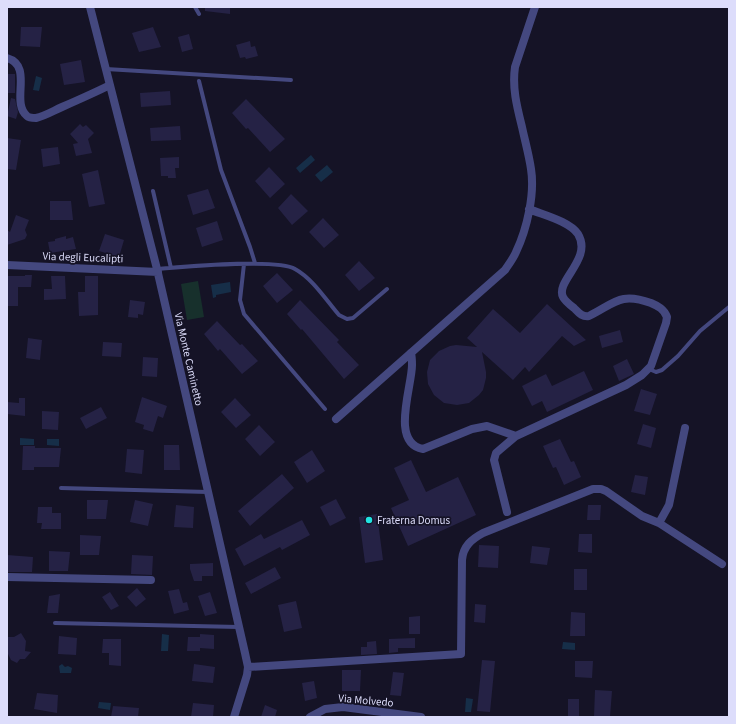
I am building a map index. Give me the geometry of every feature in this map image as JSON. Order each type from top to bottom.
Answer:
[{"type":"street","name":"Via Monte Caminetto","points":[[90,7],[158,270],[248,667],[234,717]]},
{"type":"street","points":[[336,419],[505,270],[516,254],[522,238],[531,201],[531,170],[516,103],[514,89],[515,67],[534,7]]},
{"type":"street","points":[[7,58],[14,62],[20,71],[21,105],[25,114],[31,118],[49,113],[110,85]]},
{"type":"street","points":[[507,512],[494,460],[496,453],[516,436],[642,375],[649,369],[654,359],[667,317],[665,312],[658,307],[635,298],[626,298],[614,302],[590,316],[581,314],[565,299],[562,294],[563,287],[581,253],[578,235],[572,228],[563,223],[529,209]]},
{"type":"street","name":"Via degli Eucalipti","points":[[7,265],[158,270]]},
{"type":"street","points":[[411,353],[412,366],[404,421],[408,438],[416,447],[423,448],[472,429],[487,426],[516,436]]},
{"type":"street","points":[[659,523],[669,505],[685,428]]},
{"type":"street","points":[[248,667],[461,654],[463,556],[465,548],[468,544],[478,536],[594,489],[606,491],[642,516],[659,523],[722,564]]},
{"type":"street","points":[[7,577],[151,580]]},
{"type":"street","name":"Via Molvedo","points":[[310,717],[325,709],[343,707],[396,716],[421,717]]},
{"type":"lane","points":[[195,7],[199,14]]},
{"type":"lane","points":[[106,69],[291,80]]},
{"type":"lane","points":[[200,81],[223,176],[255,263]]},
{"type":"lane","points":[[154,191],[171,268]]},
{"type":"lane","points":[[158,270],[255,263],[287,265],[295,269],[309,281],[339,316],[347,319],[353,318],[387,289]]},
{"type":"lane","points":[[244,264],[240,300],[244,314],[325,409]]},
{"type":"lane","points":[[649,369],[656,372],[662,370],[678,356],[700,331],[729,308]]},
{"type":"lane","points":[[61,488],[208,492]]},
{"type":"lane","points":[[56,623],[239,626]]},
{"type":"green space","points":[[198,281],[204,317],[187,320],[181,284]]},
{"type":"water","points":[[36,76],[42,78],[39,91],[33,90]]},
{"type":"water","points":[[311,155],[315,160],[300,173],[296,168]]},
{"type":"water","points":[[327,165],[333,172],[321,182],[315,175]]},
{"type":"water","points":[[230,282],[231,292],[216,295],[216,297],[213,298],[211,285]]},
{"type":"water","points":[[20,438],[34,439],[34,445],[20,445]]},
{"type":"water","points":[[47,439],[59,439],[59,446],[47,445]]},
{"type":"water","points":[[162,634],[169,635],[168,651],[161,651]]},
{"type":"water","points":[[563,642],[575,643],[575,650],[562,649]]},
{"type":"water","points":[[62,664],[65,667],[68,666],[72,668],[71,673],[60,673],[59,666]]},
{"type":"water","points":[[466,698],[473,699],[471,712],[465,712]]},
{"type":"water","points":[[99,702],[111,703],[110,710],[98,708]]},
{"type":"building","points":[[205,7],[230,7],[230,14],[205,11]]},
{"type":"building","points":[[21,27],[42,27],[40,47],[20,46]]},
{"type":"building","points":[[153,27],[161,47],[139,52],[132,33]]},
{"type":"building","points":[[189,34],[193,49],[182,52],[178,37]]},
{"type":"building","points":[[250,41],[251,47],[255,46],[258,56],[246,59],[245,57],[240,58],[236,45]]},
{"type":"building","points":[[81,60],[85,82],[64,85],[60,64]]},
{"type":"building","points":[[7,74],[15,74],[15,93],[7,93]]},
{"type":"building","points":[[170,91],[171,105],[141,107],[140,93]]},
{"type":"building","points":[[11,98],[15,99],[18,112],[16,119],[7,116]]},
{"type":"building","points":[[246,99],[285,139],[270,152],[232,113]]},
{"type":"building","points":[[80,124],[83,127],[86,125],[94,133],[88,139],[92,153],[76,156],[73,144],[78,143],[70,134]]},
{"type":"building","points":[[180,126],[181,140],[151,141],[150,128]]},
{"type":"building","points":[[7,138],[21,140],[16,170],[7,169]]},
{"type":"building","points":[[58,147],[60,164],[43,167],[41,149]]},
{"type":"building","points":[[179,157],[179,168],[175,168],[176,178],[161,176],[160,158]]},
{"type":"building","points":[[269,167],[285,184],[270,198],[255,181]]},
{"type":"building","points":[[98,170],[105,204],[89,207],[82,174]]},
{"type":"building","points":[[208,189],[215,208],[193,215],[187,195]]},
{"type":"building","points":[[291,194],[308,211],[292,225],[278,208]]},
{"type":"building","points":[[50,201],[71,201],[73,220],[50,220]]},
{"type":"building","points":[[16,215],[29,220],[25,230],[27,235],[25,239],[7,245],[7,230],[10,232]]},
{"type":"building","points":[[323,218],[339,235],[324,248],[309,232]]},
{"type":"building","points":[[217,221],[223,240],[202,247],[196,228]]},
{"type":"building","points":[[105,234],[124,240],[119,257],[99,251]]},
{"type":"building","points":[[66,236],[66,239],[73,237],[76,249],[50,253],[48,242],[55,241],[55,239]]},
{"type":"building","points":[[359,261],[375,278],[359,291],[345,275]]},
{"type":"building","points":[[277,273],[293,290],[277,303],[263,286]]},
{"type":"building","points":[[32,275],[31,287],[18,287],[18,306],[7,306],[7,276]]},
{"type":"building","points":[[51,276],[65,276],[66,299],[44,300],[44,289],[52,289]]},
{"type":"building","points":[[85,276],[98,276],[98,315],[79,316],[78,292],[85,292]]},
{"type":"building","points":[[130,300],[145,302],[143,315],[138,314],[138,318],[128,317]]},
{"type":"building","points":[[300,300],[339,340],[337,342],[359,365],[344,379],[302,329],[301,330],[287,314]]},
{"type":"building","points":[[547,304],[586,340],[574,346],[562,336],[529,372],[525,367],[513,380],[482,352],[486,378],[483,390],[479,395],[469,403],[457,405],[444,403],[434,395],[428,384],[427,372],[430,360],[439,351],[456,345],[477,347],[467,338],[493,309],[520,333]]},
{"type":"building","points":[[217,321],[258,361],[242,374],[220,349],[218,351],[204,334]]},
{"type":"building","points":[[620,330],[623,342],[602,348],[599,336]]},
{"type":"building","points":[[28,338],[42,340],[40,360],[26,358]]},
{"type":"building","points":[[103,342],[122,343],[121,357],[102,356]]},
{"type":"building","points":[[143,357],[158,358],[157,377],[142,376]]},
{"type":"building","points":[[627,359],[634,374],[619,381],[613,366]]},
{"type":"building","points":[[584,371],[593,390],[547,412],[542,401],[532,406],[522,386],[546,374],[552,386]]},
{"type":"building","points":[[641,389],[657,394],[650,415],[634,411]]},
{"type":"building","points":[[142,397],[167,406],[163,418],[158,416],[153,432],[143,429],[144,425],[135,422]]},
{"type":"building","points":[[19,398],[25,398],[25,416],[7,414],[7,402],[19,403]]},
{"type":"building","points":[[235,398],[251,415],[236,428],[221,412]]},
{"type":"building","points":[[101,407],[107,418],[86,429],[80,418]]},
{"type":"building","points":[[42,411],[59,412],[58,430],[42,429]]},
{"type":"building","points":[[643,424],[656,428],[651,448],[637,444]]},
{"type":"building","points":[[259,425],[275,442],[260,456],[245,439]]},
{"type":"building","points":[[560,439],[571,462],[574,461],[581,477],[564,485],[556,467],[553,468],[543,446]]},
{"type":"building","points":[[164,445],[179,445],[180,470],[164,470]]},
{"type":"building","points":[[23,446],[35,446],[35,448],[61,448],[59,467],[34,467],[34,470],[22,470]]},
{"type":"building","points":[[127,449],[144,450],[142,474],[125,472]]},
{"type":"building","points":[[312,450],[325,471],[307,483],[294,462]]},
{"type":"building","points":[[411,460],[426,492],[458,477],[476,515],[408,546],[391,508],[409,500],[394,468]]},
{"type":"building","points":[[282,474],[294,488],[250,526],[238,511]]},
{"type":"building","points":[[635,475],[648,477],[645,495],[631,492]]},
{"type":"building","points":[[336,499],[346,518],[330,526],[320,507]]},
{"type":"building","points":[[87,500],[108,500],[106,519],[87,519]]},
{"type":"building","points":[[135,500],[153,504],[148,526],[130,522]]},
{"type":"building","points":[[176,505],[194,507],[193,528],[174,527]]},
{"type":"building","points":[[588,505],[601,505],[600,520],[587,520]]},
{"type":"building","points":[[38,507],[52,507],[52,513],[61,513],[61,529],[41,529],[42,523],[37,523]]},
{"type":"building","points":[[377,514],[383,560],[365,563],[359,517]]},
{"type":"building","points":[[302,520],[310,535],[282,550],[280,547],[244,566],[235,549],[261,534],[264,539]]},
{"type":"building","points":[[579,534],[592,534],[592,553],[578,552]]},
{"type":"building","points":[[80,535],[101,536],[99,555],[80,555]]},
{"type":"building","points":[[479,545],[499,546],[498,568],[478,567]]},
{"type":"building","points":[[532,546],[550,548],[547,565],[530,563]]},
{"type":"building","points":[[49,551],[70,552],[68,571],[49,571]]},
{"type":"building","points":[[7,555],[33,557],[32,572],[7,572]]},
{"type":"building","points":[[132,555],[153,556],[152,575],[131,574]]},
{"type":"building","points":[[213,563],[213,576],[202,576],[202,581],[194,581],[190,564]]},
{"type":"building","points":[[275,567],[281,578],[251,594],[245,583]]},
{"type":"building","points":[[574,569],[587,569],[587,590],[574,590]]},
{"type":"building","points":[[137,588],[146,599],[136,607],[127,597]]},
{"type":"building","points":[[179,589],[183,603],[187,602],[189,610],[174,614],[168,591]]},
{"type":"building","points":[[110,592],[119,606],[111,610],[102,597]]},
{"type":"building","points":[[210,592],[217,613],[205,616],[198,596]]},
{"type":"building","points":[[60,594],[58,613],[47,613],[49,596]]},
{"type":"building","points":[[296,601],[302,628],[284,632],[278,605]]},
{"type":"building","points":[[475,604],[486,605],[485,623],[474,622]]},
{"type":"building","points":[[571,612],[585,613],[585,636],[570,636]]},
{"type":"building","points":[[420,616],[420,634],[409,634],[409,617]]},
{"type":"building","points":[[21,633],[26,641],[25,651],[31,652],[25,659],[20,659],[17,663],[11,660],[7,652],[7,637],[14,637]]},
{"type":"building","points":[[200,634],[214,635],[214,649],[200,648],[200,651],[187,651],[188,637],[200,637]]},
{"type":"building","points":[[59,636],[77,638],[76,655],[58,654]]},
{"type":"building","points":[[415,638],[415,648],[398,648],[398,652],[389,653],[389,639]]},
{"type":"building","points":[[103,639],[121,639],[121,666],[109,665],[109,653],[102,653]]},
{"type":"building","points":[[376,641],[377,654],[361,655],[361,647],[367,647],[367,642]]},
{"type":"building","points":[[482,660],[495,661],[490,712],[477,711]]},
{"type":"building","points":[[575,661],[593,661],[592,678],[575,677]]},
{"type":"building","points":[[194,664],[215,667],[213,683],[192,681]]},
{"type":"building","points":[[342,670],[361,670],[360,691],[342,691]]},
{"type":"building","points":[[393,672],[404,673],[401,696],[390,695]]},
{"type":"building","points":[[314,681],[317,698],[305,701],[302,683]]},
{"type":"building","points":[[595,690],[612,691],[610,717],[594,717]]},
{"type":"building","points":[[37,693],[58,695],[57,713],[34,709]]},
{"type":"building","points":[[568,699],[579,699],[579,717],[568,717]]},
{"type":"building","points":[[193,703],[214,705],[213,717],[191,717]]},
{"type":"building","points":[[265,705],[277,710],[275,717],[261,717]]},
{"type":"building","points":[[113,706],[139,708],[138,717],[111,717]]},
{"type":"place","name":"Fraterna Domus","points":[[369,520]]}]
